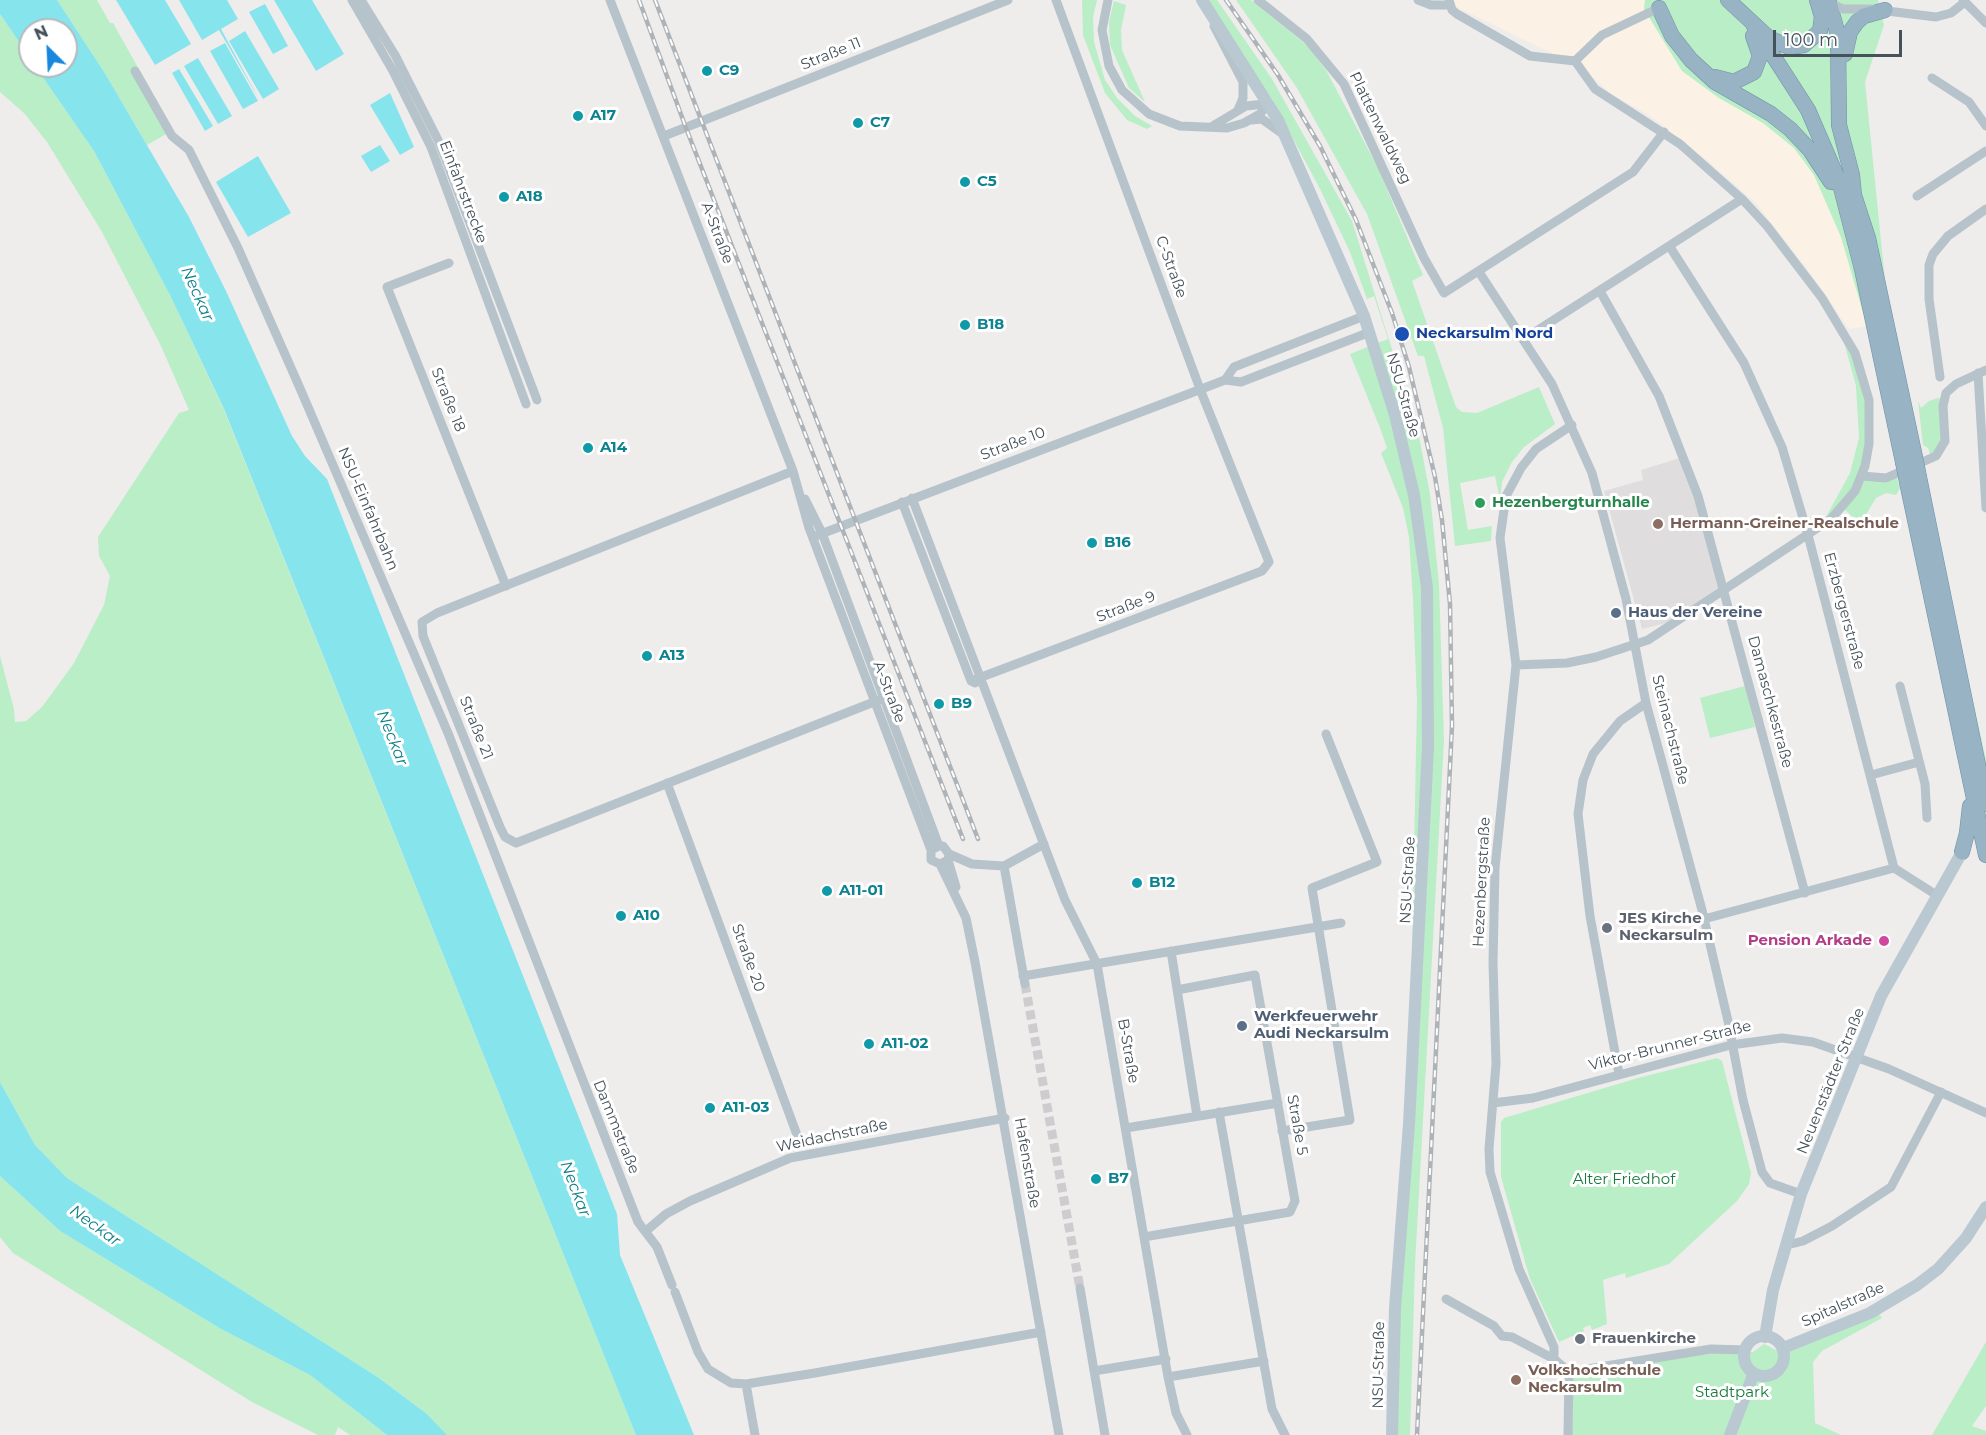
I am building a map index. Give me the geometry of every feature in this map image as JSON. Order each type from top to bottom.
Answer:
[{"type":"highway","points":[[1728,0],[1769,38],[1788,62],[1818,109],[1854,195],[1868,238],[1986,855]]},
{"type":"highway","points":[[1769,38],[1789,47],[1804,45],[1810,41],[1822,24],[1824,1]]},
{"type":"highway","points":[[1824,1],[1838,35],[1839,125],[1852,175],[1854,195]]},
{"type":"highway","points":[[1658,4],[1672,36],[1691,60],[1715,82],[1771,114],[1810,150],[1834,187],[1863,269]]},
{"type":"highway","points":[[1838,77],[1847,41],[1857,22],[1864,16],[1885,10]]},
{"type":"highway","points":[[1691,60],[1725,81],[1734,82],[1749,77],[1754,72],[1760,56],[1750,21]]},
{"type":"highway","points":[[1750,21],[1792,82],[1827,152],[1846,204],[1909,460]]},
{"type":"highway","points":[[1913,479],[1962,681],[1986,804]]},
{"type":"highway","points":[[1962,681],[1986,762]]},
{"type":"highway","points":[[1962,852],[1969,822],[1972,788]]},
{"type":"main road","name":"NSU-Straße","points":[[1204,2],[1287,137],[1364,316],[1395,415],[1414,495],[1427,588],[1428,747],[1422,901],[1395,1308],[1392,1435]]},
{"type":"main road","name":"Neuenstädter Straße","points":[[1766,1336],[1766,1320],[1773,1290],[1801,1194],[1858,1058],[1881,996],[1962,852]]},
{"type":"main road","name":"Spitalstraße","points":[[1783,1348],[1870,1313],[1917,1285],[1938,1269],[1966,1238],[1986,1207]]},
{"type":"main road","points":[[1766,1336],[1777,1341],[1783,1348],[1784,1362],[1777,1372],[1765,1376],[1754,1373],[1746,1365],[1746,1350],[1755,1339],[1766,1336]]},
{"type":"main road","points":[[1730,1435],[1754,1373]]},
{"type":"street","name":"Einfahrstrecke","points":[[352,0],[393,71],[431,147],[526,405]]},
{"type":"street","name":"Einfahrstrecke","points":[[361,0],[395,55],[439,142],[537,400]]},
{"type":"street","name":"A-Straße","points":[[610,0],[880,700],[935,848],[931,860],[945,859],[956,887],[955,894]]},
{"type":"street","name":"Straße 11","points":[[664,136],[1008,0]]},
{"type":"street","name":"C-Straße","points":[[1056,0],[1200,389],[1263,543]]},
{"type":"street","points":[[1418,0],[1431,5],[1449,3],[1457,14],[1530,56],[1575,61],[1595,89],[1664,132],[1742,199],[1767,226],[1822,298],[1855,353],[1865,381],[1870,417],[1869,444],[1862,476],[1843,508],[1808,535],[1636,645],[1567,663],[1516,665]]},
{"type":"street","name":"Plattenwaldweg","points":[[1261,1],[1307,39],[1344,84],[1424,258],[1444,293],[1479,272]]},
{"type":"street","points":[[1824,1],[1843,9],[1885,10],[1936,17],[1951,13],[1964,1],[1986,24]]},
{"type":"street","points":[[1204,2],[1221,44],[1243,82],[1243,98],[1238,110]]},
{"type":"street","points":[[1107,4],[1103,42],[1109,66],[1122,90],[1140,108],[1169,123],[1195,128],[1227,128],[1262,119],[1287,137]]},
{"type":"street","points":[[1575,61],[1602,35],[1658,4]]},
{"type":"street","name":"NSU-Einfahrbahn","points":[[135,71],[172,136],[189,150],[242,258],[447,733],[540,977]]},
{"type":"street","points":[[1932,78],[1969,102],[1986,126]]},
{"type":"street","points":[[1209,128],[1238,110],[1266,102]]},
{"type":"street","points":[[1251,120],[1260,114],[1266,102]]},
{"type":"street","points":[[1479,272],[1633,172],[1664,132]]},
{"type":"street","points":[[1917,196],[1986,151]]},
{"type":"street","points":[[1524,339],[1742,199]]},
{"type":"street","points":[[1940,377],[1929,299],[1929,265],[1933,254],[1948,236],[1986,209]]},
{"type":"street","name":"Erzbergerstraße","points":[[1670,247],[1724,329],[1755,385],[1782,447],[1808,535],[1894,868]]},
{"type":"street","name":"Straße 18","points":[[449,263],[387,287],[506,586]]},
{"type":"street","name":"Steinachstraße","points":[[1479,272],[1552,384],[1592,473],[1603,507],[1636,645],[1646,703],[1704,919],[1728,1022],[1731,1045],[1765,1180],[1801,1194]]},
{"type":"street","name":"Damaschkestraße","points":[[1600,291],[1628,336],[1670,418],[1698,496],[1805,893]]},
{"type":"street","points":[[1364,316],[1234,367],[1225,380],[1240,382],[1370,332]]},
{"type":"street","points":[[1862,476],[1887,478],[1936,456],[1945,441],[1943,406],[1946,393],[1956,384],[1982,371],[1986,508]]},
{"type":"street","name":"Straße 10","points":[[817,535],[1225,380]]},
{"type":"street","name":"Hezenbergstraße","points":[[1554,1359],[1554,1347],[1519,1269],[1491,1182],[1489,1149],[1496,1064],[1493,953],[1495,868],[1516,665],[1500,538],[1503,509],[1510,487],[1528,458],[1545,441],[1572,425]]},
{"type":"street","name":"Straße 21","points":[[794,475],[437,613],[422,622],[423,636],[505,837],[516,843],[880,700]]},
{"type":"street","points":[[912,498],[976,679]]},
{"type":"street","points":[[902,502],[976,679]]},
{"type":"street","name":"Straße 9","points":[[976,679],[1262,571],[1269,562],[1263,543]]},
{"type":"street","name":"B-Straße","points":[[976,679],[985,688],[1065,900],[1097,964],[1168,1377],[1176,1413],[1187,1435]]},
{"type":"street","points":[[1900,686],[1925,784],[1927,818]]},
{"type":"street","points":[[1619,1074],[1590,916],[1578,814],[1582,780],[1593,754],[1620,721],[1646,703]]},
{"type":"street","points":[[1282,1131],[1350,1120],[1312,888],[1377,862],[1326,734]]},
{"type":"street","points":[[1870,775],[1919,762]]},
{"type":"street","name":"Straße 20","points":[[667,783],[800,1143]]},
{"type":"street","points":[[935,848],[944,846],[945,859],[1004,866],[1044,844]]},
{"type":"street","points":[[1004,866],[1024,980],[1097,964],[1341,923]]},
{"type":"street","points":[[1704,919],[1894,868],[1938,896]]},
{"type":"street","name":"Hafenstraße","points":[[955,894],[966,918],[973,951],[1005,1118],[1059,1435]]},
{"type":"street","points":[[1171,951],[1197,1116]]},
{"type":"street","name":"Straße 5","points":[[1144,1237],[1290,1212],[1295,1202],[1255,975],[1177,990]]},
{"type":"street","name":"Dammstraße","points":[[540,977],[638,1222],[657,1247],[698,1352],[708,1369],[731,1383],[746,1384]]},
{"type":"street","name":"Viktor-Brunner-Straße","points":[[1493,1103],[1533,1098],[1731,1045],[1782,1038],[1813,1042],[1858,1058],[1986,1113]]},
{"type":"street","points":[[1787,1245],[1803,1241],[1832,1226],[1891,1186],[1941,1092]]},
{"type":"street","points":[[1126,1128],[1278,1103]]},
{"type":"street","points":[[1219,1112],[1272,1409],[1285,1435]]},
{"type":"street","name":"Weidachstraße","points":[[646,1231],[666,1214],[690,1201],[790,1158],[1005,1118]]},
{"type":"street","points":[[1080,1288],[1105,1435]]},
{"type":"street","points":[[1446,1299],[1494,1326],[1502,1336],[1512,1337],[1554,1359],[1569,1372],[1568,1435]]},
{"type":"street","points":[[755,1435],[746,1384],[1041,1332]]},
{"type":"street","points":[[1569,1372],[1711,1349],[1746,1350]]},
{"type":"street","points":[[1094,1371],[1166,1359]]},
{"type":"street","points":[[1168,1377],[1264,1361]]},
{"type":"shaded area","points":[[1442,0],[1645,0],[1644,9],[1719,98],[1763,123],[1794,148],[1814,175],[1841,237],[1867,326],[1849,329],[1806,267],[1755,202],[1652,117],[1610,93],[1575,61],[1562,58]]},
{"type":"shaded area","name":"Hermann-Greiner-Realschule","points":[[1680,458],[1696,503],[1719,587],[1670,622],[1642,629],[1604,491],[1643,480],[1641,470]]},
{"type":"green space","points":[[57,0],[97,0],[110,23],[113,23],[173,130],[147,145],[78,32],[78,18],[69,18]]},
{"type":"green space","points":[[1082,0],[1097,0],[1093,17],[1094,42],[1105,80],[1117,98],[1135,116],[1152,126],[1147,129],[1127,120],[1105,93],[1083,35]]},
{"type":"green space","points":[[1204,0],[1217,0],[1272,79],[1352,221],[1419,436],[1430,494],[1439,584],[1444,740],[1415,1265],[1410,1435],[1389,1435],[1409,1106],[1417,702],[1413,600],[1409,537],[1403,508],[1381,453],[1387,448],[1350,354],[1388,339],[1374,296],[1367,299],[1350,252],[1320,189],[1272,99]]},
{"type":"green space","points":[[1236,0],[1251,0],[1309,47],[1326,70],[1378,168],[1423,275],[1412,281],[1456,407],[1462,412],[1477,413],[1539,387],[1555,424],[1524,447],[1512,462],[1502,482],[1500,500],[1495,476],[1460,483],[1468,530],[1492,526],[1491,541],[1455,546],[1443,428],[1424,356],[1418,356],[1367,214],[1297,88]]},
{"type":"green space","points":[[1645,0],[1878,0],[1884,25],[1865,82],[1889,321],[1986,760],[1986,866],[1975,829],[1867,326],[1841,237],[1814,175],[1794,148],[1763,123],[1719,98],[1682,71],[1644,9]]},
{"type":"green space","points":[[1114,1],[1126,5],[1121,30],[1122,50],[1145,102],[1129,88],[1110,45],[1109,22]]},
{"type":"green space","points":[[0,14],[18,40],[18,78],[43,78],[94,151],[171,297],[224,410],[636,1435],[447,1435],[427,1414],[379,1378],[67,1178],[35,1145],[0,1082],[0,656],[14,709],[15,722],[26,721],[42,707],[74,663],[104,605],[110,576],[99,556],[98,537],[179,413],[189,410],[161,346],[102,232],[47,142],[24,113],[0,92]]},
{"type":"green space","points":[[1839,324],[1869,400],[1862,476],[1896,475],[1900,488],[1896,495],[1886,493],[1876,498],[1862,521],[1857,521],[1843,508],[1821,526],[1850,473],[1859,438],[1856,386]]},
{"type":"green space","points":[[1938,398],[1944,400],[1945,431],[1932,459],[1928,448],[1923,445],[1918,401],[1921,408],[1929,401]]},
{"type":"green space","points":[[1745,686],[1755,727],[1710,738],[1700,698]]},
{"type":"green space","name":"Alter Friedhof","points":[[1717,1058],[1722,1061],[1751,1173],[1749,1184],[1737,1201],[1669,1264],[1626,1278],[1625,1273],[1603,1280],[1607,1324],[1592,1330],[1590,1325],[1583,1328],[1584,1331],[1559,1342],[1530,1279],[1501,1177],[1501,1122],[1504,1118],[1638,1078]]},
{"type":"green space","points":[[0,1176],[60,1231],[221,1329],[310,1375],[387,1435],[350,1435],[338,1427],[335,1435],[318,1435],[252,1402],[13,1253],[0,1237]]},
{"type":"green space","name":"Stadtpark","points":[[1879,1314],[1882,1318],[1822,1351],[1813,1362],[1815,1423],[1841,1435],[1571,1435],[1573,1375],[1589,1370],[1731,1351],[1753,1352],[1764,1344],[1776,1350],[1788,1348]]},
{"type":"green space","points":[[1986,1342],[1986,1406],[1972,1426],[1986,1431],[1986,1435],[1932,1435]]},
{"type":"water","points":[[0,0],[57,0],[69,18],[18,18],[18,40],[0,14]]},
{"type":"water","points":[[116,0],[165,0],[191,44],[155,65]]},
{"type":"water","points":[[179,0],[227,0],[238,19],[221,29],[260,101],[219,30],[202,40]]},
{"type":"water","points":[[274,0],[312,0],[344,54],[316,71]]},
{"type":"water","points":[[265,4],[288,46],[273,54],[249,12]]},
{"type":"water","points":[[245,31],[279,89],[263,99],[229,41]]},
{"type":"water","name":"Neckar","points":[[78,32],[106,75],[189,217],[226,291],[292,436],[305,456],[327,479],[617,1214],[620,1255],[694,1435],[636,1435],[224,409],[171,297],[94,151],[43,78],[78,78]]},
{"type":"water","points":[[225,43],[258,101],[243,109],[210,51]]},
{"type":"water","points":[[198,58],[232,116],[218,124],[184,66]]},
{"type":"water","points":[[179,69],[213,126],[205,131],[172,73]]},
{"type":"water","points":[[390,93],[414,147],[400,155],[370,105]]},
{"type":"water","points":[[380,145],[390,161],[371,172],[361,156]]},
{"type":"water","points":[[258,156],[291,213],[248,237],[216,182]]},
{"type":"water","name":"Neckar","points":[[0,1082],[35,1145],[67,1178],[379,1378],[427,1414],[447,1435],[387,1435],[310,1375],[221,1329],[60,1231],[0,1176]]},
{"type":"tunnel","points":[[1025,984],[1080,1288]]},
{"type":"railway","points":[[639,0],[686,128],[963,839]]},
{"type":"railway","points":[[655,0],[978,839]]},
{"type":"railway","points":[[1226,0],[1278,75],[1320,146],[1356,220],[1392,313],[1409,367],[1435,477],[1442,520],[1450,604],[1452,726],[1417,1435]]},
{"type":"place","name":"C9","points":[[707,71]]},
{"type":"place","name":"A17","points":[[578,116]]},
{"type":"place","name":"C7","points":[[858,123]]},
{"type":"place","name":"C5","points":[[965,182]]},
{"type":"place","name":"A18","points":[[504,197]]},
{"type":"place","name":"B18","points":[[965,325]]},
{"type":"place","name":"Neckarsulm Nord","points":[[1402,334]]},
{"type":"place","name":"A14","points":[[588,448]]},
{"type":"place","name":"Hezenbergturnhalle","points":[[1480,503]]},
{"type":"place","name":"Hermann-Greiner-Realschule","points":[[1658,524]]},
{"type":"place","name":"B16","points":[[1092,543]]},
{"type":"place","name":"Haus der Vereine","points":[[1616,613]]},
{"type":"place","name":"A13","points":[[647,656]]},
{"type":"place","name":"B9","points":[[939,704]]},
{"type":"place","name":"B12","points":[[1137,883]]},
{"type":"place","name":"A11-01","points":[[827,891]]},
{"type":"place","name":"A10","points":[[621,916]]},
{"type":"place","name":"JES Kirche Neckarsulm","points":[[1607,928]]},
{"type":"place","name":"Pension Arkade","points":[[1884,941]]},
{"type":"place","name":"Werkfeuerwehr Audi Neckarsulm","points":[[1242,1026]]},
{"type":"place","name":"A11-02","points":[[869,1044]]},
{"type":"place","name":"A11-03","points":[[710,1108]]},
{"type":"place","name":"B7","points":[[1096,1179]]},
{"type":"place","name":"Frauenkirche","points":[[1580,1339]]},
{"type":"place","name":"Volkshochschule Neckarsulm","points":[[1516,1380]]}]
